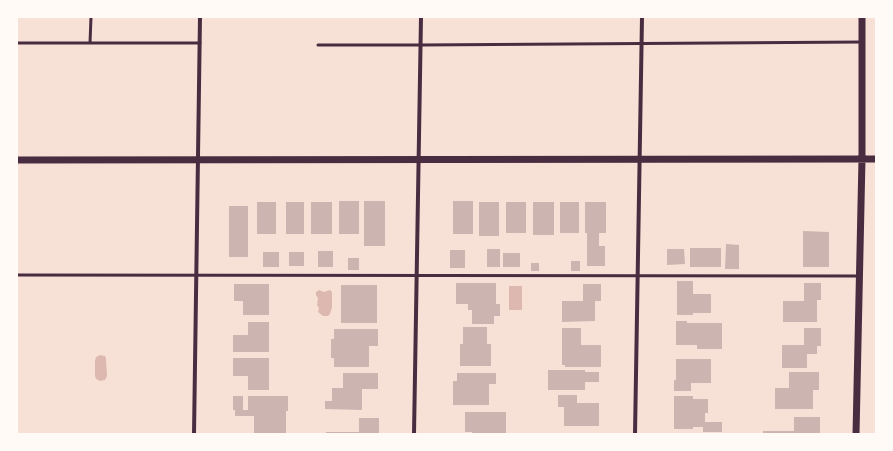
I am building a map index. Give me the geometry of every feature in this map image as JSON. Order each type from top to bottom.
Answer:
[{"type":"street","points":[[194,434],[200,17]]},
{"type":"street","points":[[414,434],[421,17]]},
{"type":"street","points":[[635,434],[642,17]]},
{"type":"street","points":[[856,434],[862,159],[862,17]]},
{"type":"street","points":[[17,160],[876,159]]},
{"type":"lane","points":[[90,43],[91,17]]},
{"type":"lane","points":[[318,45],[862,42]]},
{"type":"lane","points":[[17,43],[200,43]]},
{"type":"lane","points":[[17,275],[859,276]]},
{"type":"shaded area","points":[[509,286],[522,286],[522,310],[509,310]]},
{"type":"shaded area","points":[[319,290],[324,292],[330,290],[332,292],[332,307],[328,316],[323,316],[318,312],[318,298],[316,292]]},
{"type":"shaded area","points":[[100,355],[105,356],[106,359],[107,376],[105,380],[100,381],[96,379],[95,376],[95,361],[96,357]]},
{"type":"building","points":[[339,201],[359,201],[359,234],[339,234]]},
{"type":"building","points":[[364,201],[385,201],[385,246],[364,246]]},
{"type":"building","points":[[453,201],[473,201],[473,234],[453,234]]},
{"type":"building","points":[[257,202],[276,202],[276,234],[257,234]]},
{"type":"building","points":[[286,202],[304,202],[304,234],[286,234]]},
{"type":"building","points":[[311,202],[332,202],[332,234],[311,234]]},
{"type":"building","points":[[479,202],[499,202],[499,236],[479,236]]},
{"type":"building","points":[[506,202],[526,202],[526,233],[506,233]]},
{"type":"building","points":[[533,202],[554,202],[554,235],[533,235]]},
{"type":"building","points":[[560,202],[579,202],[579,233],[560,233]]},
{"type":"building","points":[[585,202],[606,202],[606,233],[599,233],[599,246],[605,246],[605,266],[587,266]]},
{"type":"building","points":[[229,206],[248,206],[248,257],[229,257]]},
{"type":"building","points":[[803,231],[829,232],[829,267],[803,267]]},
{"type":"building","points":[[726,244],[739,245],[739,269],[725,269]]},
{"type":"building","points":[[690,248],[721,248],[721,267],[690,267]]},
{"type":"building","points":[[487,249],[500,249],[500,267],[487,267]]},
{"type":"building","points":[[667,249],[684,249],[685,264],[667,265]]},
{"type":"building","points":[[450,250],[465,250],[465,268],[450,268]]},
{"type":"building","points":[[318,251],[333,251],[333,267],[318,267]]},
{"type":"building","points":[[263,252],[279,252],[279,267],[263,267]]},
{"type":"building","points":[[289,252],[304,252],[304,266],[289,266]]},
{"type":"building","points":[[503,253],[520,253],[520,267],[503,267]]},
{"type":"building","points":[[348,258],[359,258],[359,270],[348,270]]},
{"type":"building","points":[[571,261],[580,261],[580,271],[571,271]]},
{"type":"building","points":[[531,263],[539,263],[539,271],[531,271]]},
{"type":"building","points":[[677,281],[693,281],[693,294],[711,294],[711,313],[677,315]]},
{"type":"building","points":[[456,283],[496,283],[496,304],[500,304],[500,316],[494,316],[494,324],[472,324],[472,310],[468,310],[468,304],[456,304]]},
{"type":"building","points":[[804,283],[821,283],[821,300],[817,300],[817,322],[783,322],[783,301],[804,301]]},
{"type":"building","points":[[234,284],[269,284],[269,315],[243,315],[243,301],[234,301]]},
{"type":"building","points":[[583,284],[601,284],[601,301],[595,301],[595,321],[562,322],[562,301],[583,301]]},
{"type":"building","points":[[341,285],[377,285],[377,323],[341,323]]},
{"type":"building","points":[[676,321],[687,321],[687,323],[722,323],[722,349],[697,349],[697,345],[676,345]]},
{"type":"building","points":[[248,322],[269,322],[269,352],[233,352],[233,335],[248,335]]},
{"type":"building","points":[[463,327],[487,327],[487,344],[491,344],[491,366],[460,366],[460,344],[463,344]]},
{"type":"building","points":[[562,328],[581,328],[581,345],[601,345],[601,367],[565,367],[565,365],[562,365]]},
{"type":"building","points":[[804,328],[821,328],[821,346],[817,346],[817,354],[807,354],[807,368],[782,368],[782,345],[804,345]]},
{"type":"building","points":[[334,329],[378,329],[378,346],[369,346],[369,367],[334,367],[334,358],[331,358],[331,339],[334,339]]},
{"type":"building","points":[[233,358],[269,358],[269,390],[248,390],[248,376],[233,376]]},
{"type":"building","points":[[676,359],[711,359],[711,383],[691,383],[691,391],[674,391],[674,380],[676,380]]},
{"type":"building","points":[[548,370],[585,370],[585,372],[599,372],[599,382],[585,382],[585,390],[548,390]]},
{"type":"building","points":[[789,372],[819,372],[819,390],[813,390],[813,409],[775,409],[775,388],[789,388]]},
{"type":"building","points":[[343,373],[378,373],[378,389],[362,389],[362,410],[325,409],[325,401],[332,401],[332,388],[343,388]]},
{"type":"building","points":[[457,373],[496,373],[496,384],[489,384],[489,405],[453,405],[453,381],[457,381]]},
{"type":"building","points":[[558,395],[577,395],[577,403],[599,403],[599,426],[564,426],[564,407],[558,407]]},
{"type":"building","points":[[233,396],[243,396],[243,410],[248,410],[248,396],[288,396],[288,411],[286,411],[286,434],[254,434],[254,416],[235,416],[235,410],[233,410]]},
{"type":"building","points":[[674,396],[693,396],[693,399],[708,399],[708,413],[705,413],[705,422],[722,422],[722,432],[703,432],[703,427],[693,427],[693,429],[674,429]]},
{"type":"building","points":[[465,412],[506,412],[506,434],[472,434],[472,432],[465,432]]},
{"type":"building","points":[[794,417],[820,417],[820,434],[763,434],[763,431],[794,431]]},
{"type":"building","points":[[359,418],[379,418],[379,434],[326,434],[326,432],[359,432]]}]
